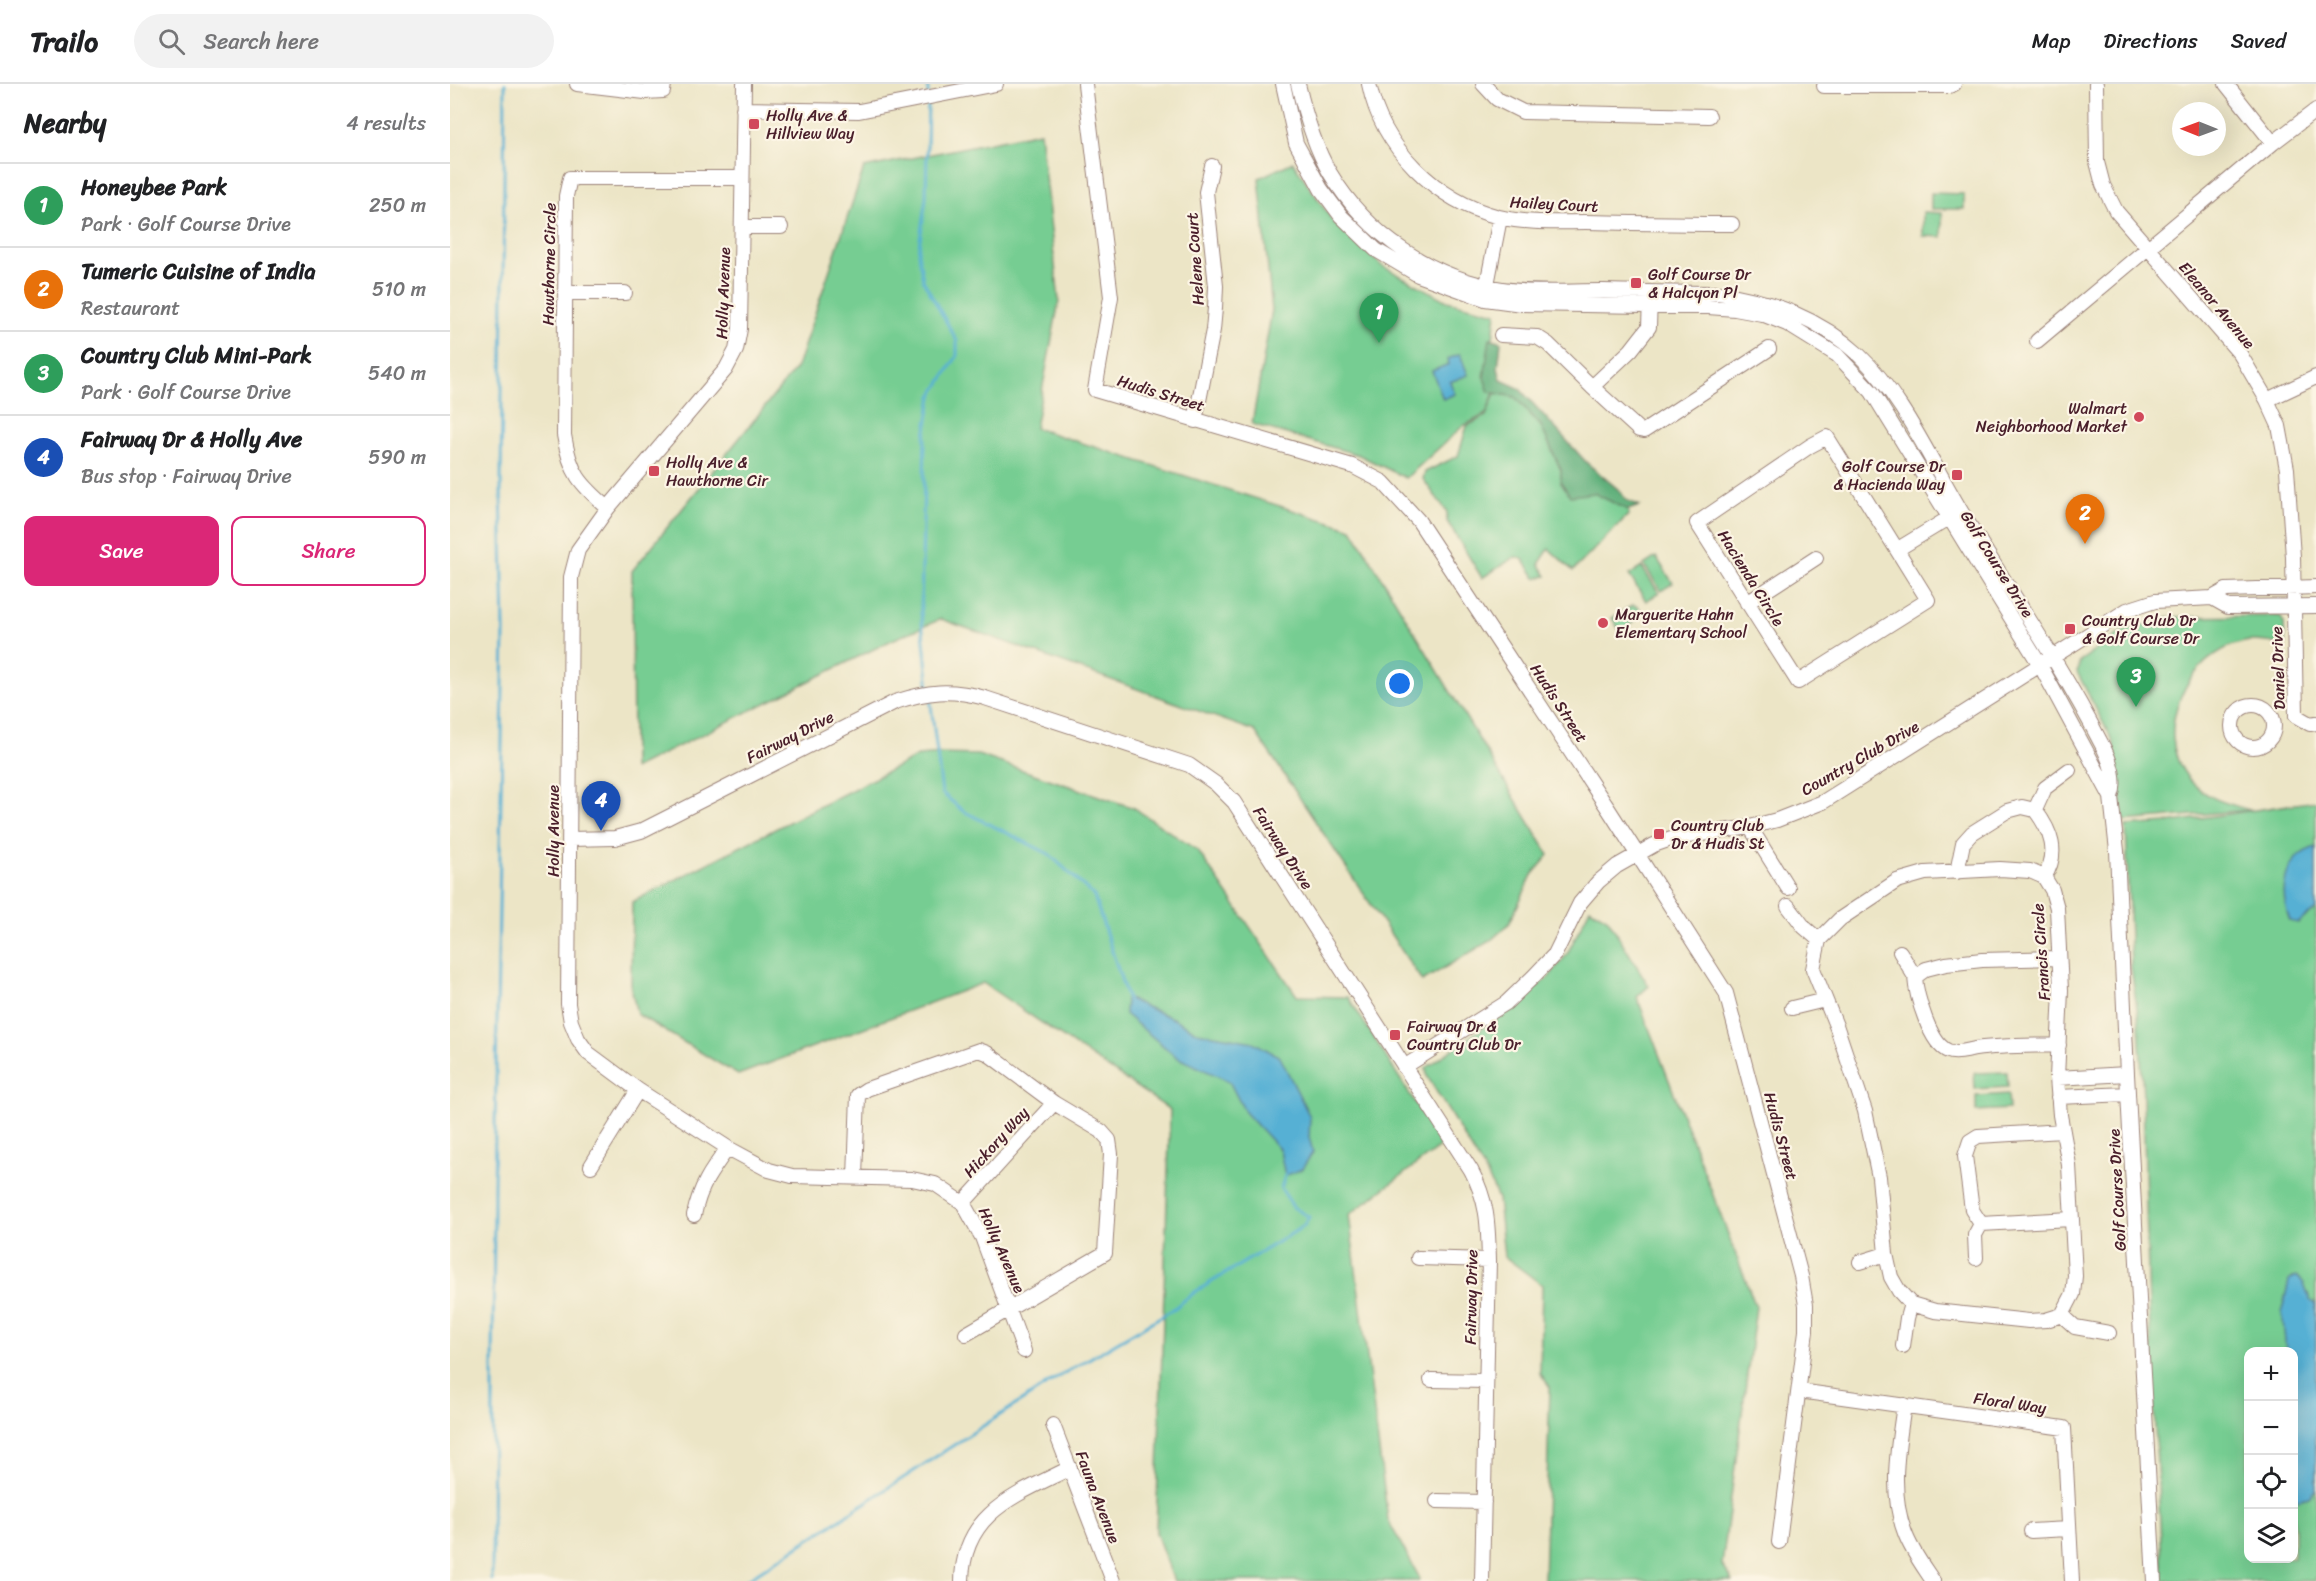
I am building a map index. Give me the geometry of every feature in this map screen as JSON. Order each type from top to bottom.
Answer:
[{"type":"street","points":[[577,84],[645,92],[663,91],[664,84]]},
{"type":"street","name":"Holly Avenue","points":[[744,84],[740,329],[736,350],[726,369],[608,508],[578,550],[571,577],[568,1004],[571,1022],[578,1039],[588,1053],[638,1090],[728,1148],[770,1170],[792,1176],[912,1179],[935,1184],[963,1203],[982,1237],[1024,1351]]},
{"type":"street","points":[[743,109],[859,111],[996,84]]},
{"type":"street","name":"Hudis Street","points":[[1085,84],[1111,297],[1095,390],[1352,465],[1383,482],[1402,500],[1418,520],[1638,854],[1726,993],[1802,1276],[1806,1305],[1806,1331],[1779,1542]]},
{"type":"street","name":"Golf Course Drive","points":[[1283,84],[1296,142],[1321,189],[1341,216],[1376,250],[1418,275],[1486,293],[1529,292],[1650,299],[1762,314],[1787,324],[1837,355],[1872,392],[1949,518],[2047,662]]},
{"type":"street","name":"Golf Course Drive","points":[[1298,84],[1312,134],[1330,173],[1377,230],[1413,257],[1486,293]]},
{"type":"street","name":"Hailey Court","points":[[1370,84],[1384,128],[1401,153],[1416,170],[1444,193],[1471,207],[1500,218],[1536,222],[1732,224]]},
{"type":"street","points":[[1483,84],[1497,99],[1522,112],[1708,116]]},
{"type":"street","points":[[1824,86],[1949,86],[1954,84]]},
{"type":"street","name":"Eleanor Avenue","points":[[2096,84],[2097,162],[2103,185],[2116,211],[2240,354],[2267,400],[2279,426],[2287,469],[2293,557],[2293,597]]},
{"type":"street","points":[[2226,84],[2273,143]]},
{"type":"street","points":[[2037,341],[2273,143],[2316,110]]},
{"type":"street","name":"Helene Court","points":[[1195,421],[1213,330],[1215,308],[1216,286],[1206,192],[1212,165]]},
{"type":"street","name":"Hawthorne Circle","points":[[608,508],[577,478],[567,459],[564,435],[566,196],[570,177],[742,178]]},
{"type":"street","points":[[1486,293],[1500,218]]},
{"type":"street","points":[[742,227],[781,227]]},
{"type":"street","points":[[565,293],[625,293]]},
{"type":"street","name":"Golf Course Drive","points":[[1650,299],[1719,293],[1771,303],[1793,311],[1824,329],[1858,354],[1890,393],[2047,662],[2111,797],[2118,851],[2127,1074],[2154,1581]]},
{"type":"street","points":[[1592,387],[1631,350],[1649,327],[1650,299]]},
{"type":"street","points":[[1502,335],[1538,337],[1639,430],[1644,430],[1769,349]]},
{"type":"street","points":[[2267,400],[2316,377]]},
{"type":"street","name":"Hacienda Circle","points":[[1827,437],[1898,549],[1929,600],[1798,682],[1697,523],[1810,446],[1827,437]]},
{"type":"street","points":[[1898,549],[1949,518]]},
{"type":"street","points":[[1747,603],[1816,558]]},
{"type":"street","name":"Country Club Drive","points":[[1404,1067],[1506,1003],[1555,954],[1580,903],[1586,896],[1607,874],[1654,845],[1674,838],[1750,827],[1778,820],[1823,802],[2127,610],[2156,601],[2212,598],[2228,607],[2293,597],[2316,587]]},
{"type":"street","name":"Country Club Drive","points":[[2293,597],[2316,606]]},
{"type":"street","name":"Daniel Drive","points":[[2293,597],[2296,716],[2310,724],[2316,723]]},
{"type":"street","name":"Fairway Drive","points":[[570,839],[615,838],[641,831],[895,702],[917,695],[939,692],[962,692],[985,698],[1189,765],[1216,784],[1233,802],[1471,1170],[1482,1191],[1488,1221],[1489,1260],[1482,1581]]},
{"type":"street","points":[[2273,719],[2296,716]]},
{"type":"street","points":[[2035,810],[2045,788],[2069,770]]},
{"type":"street","points":[[1957,872],[1963,843],[1972,833],[2007,811],[2022,807],[2035,810],[2049,832],[2054,858],[2044,877],[2030,871],[2000,869],[1957,872],[1925,873],[1897,881],[1840,919],[1819,940],[1814,969],[1852,1068],[1865,1111],[1880,1177],[1886,1254],[1892,1277],[1899,1291],[1911,1304],[1935,1311],[2029,1321],[2046,1320],[2062,1315],[2075,1327],[2109,1333]]},
{"type":"street","points":[[1750,827],[1788,888]]},
{"type":"street","name":"Francis Circle","points":[[2044,877],[2052,890],[2057,908],[2061,990],[2057,1078],[2069,1165],[2075,1276],[2073,1294],[2062,1315]]},
{"type":"street","points":[[1788,906],[1804,927],[1819,940]]},
{"type":"street","points":[[1900,952],[1915,977],[1916,991],[1934,1036],[1940,1047],[1950,1053],[1982,1048],[2059,1044]]},
{"type":"street","points":[[1915,977],[1926,969],[1946,964],[1982,960],[2058,958]]},
{"type":"street","points":[[1792,1008],[1825,1000]]},
{"type":"street","points":[[855,1177],[858,1095],[867,1089],[979,1050],[987,1053],[1054,1103],[1101,1131],[1109,1140],[1111,1154],[1105,1252],[966,1334]]},
{"type":"street","points":[[2057,1078],[2127,1074]]},
{"type":"street","points":[[591,1166],[638,1090]]},
{"type":"street","points":[[2058,1097],[2128,1094]]},
{"type":"street","name":"Hickory Way","points":[[963,1203],[1054,1103]]},
{"type":"street","points":[[1981,1224],[1972,1210],[1965,1156],[1970,1141],[1977,1136],[2063,1131]]},
{"type":"street","points":[[694,1215],[704,1181],[728,1148]]},
{"type":"street","points":[[1981,1224],[2071,1219]]},
{"type":"street","points":[[1976,1258],[1975,1235],[1981,1224]]},
{"type":"street","points":[[1860,1262],[1886,1254]]},
{"type":"street","points":[[1418,1258],[1489,1260]]},
{"type":"street","points":[[1903,1346],[1906,1318],[1911,1304]]},
{"type":"street","points":[[1431,1380],[1486,1381]]},
{"type":"street","name":"Floral Way","points":[[1799,1391],[2064,1428],[2072,1581]]},
{"type":"street","points":[[1904,1405],[1895,1479],[1899,1511],[1904,1533],[1933,1581]]},
{"type":"street","name":"Fauna Avenue","points":[[1053,1425],[1113,1581]]},
{"type":"street","points":[[962,1581],[965,1552],[972,1535],[982,1521],[996,1507],[1070,1468]]},
{"type":"street","points":[[1437,1501],[1484,1502]]},
{"type":"street","points":[[2031,1531],[2068,1529]]},
{"type":"green space","points":[[1040,132],[1059,301],[1035,428],[1352,529],[1549,855],[1532,875],[1509,924],[1490,941],[1422,981],[1255,731],[941,619],[892,640],[633,769],[632,571],[797,367],[864,168]]},
{"type":"green space","points":[[1293,162],[1334,223],[1382,266],[1447,301],[1496,313],[1489,372],[1495,390],[1486,414],[1463,426],[1406,478],[1359,455],[1252,424],[1272,310],[1259,178]]},
{"type":"green space","points":[[1931,193],[1964,194],[1964,209],[1931,209]]},
{"type":"green space","points":[[1923,212],[1942,213],[1942,237],[1923,236]]},
{"type":"green space","points":[[1490,338],[1501,342],[1498,368],[1501,380],[1519,388],[1587,463],[1619,490],[1626,500],[1640,506],[1628,510],[1594,493],[1570,496],[1561,482],[1561,470],[1541,426],[1515,397],[1489,392],[1484,378]]},
{"type":"green space","points":[[1495,393],[1515,397],[1541,426],[1561,470],[1561,482],[1594,493],[1628,510],[1629,514],[1573,571],[1549,549],[1539,564],[1547,576],[1536,578],[1522,558],[1515,557],[1482,578],[1447,521],[1447,512],[1423,479],[1425,472],[1458,456],[1467,426],[1486,416]]},
{"type":"green space","points":[[1656,557],[1673,583],[1661,591],[1644,565]]},
{"type":"green space","points":[[1642,567],[1659,593],[1646,601],[1629,575]]},
{"type":"green space","points":[[1633,605],[1644,614],[1620,631],[1612,618]]},
{"type":"green space","points":[[2280,616],[2284,623],[2285,645],[2249,641],[2224,649],[2206,662],[2191,678],[2180,697],[2174,718],[2173,739],[2178,760],[2189,779],[2209,796],[2250,810],[2124,821],[2114,744],[2077,672],[2080,661],[2123,631],[2168,617]]},
{"type":"green space","points":[[978,755],[1134,808],[1198,851],[1297,996],[1348,997],[1442,1145],[1349,1215],[1388,1520],[1419,1577],[1419,1581],[1174,1581],[1156,1533],[1170,1110],[983,983],[738,1075],[637,1014],[631,987],[632,902],[918,756]]},
{"type":"green space","points":[[2316,801],[2316,1581],[2163,1581],[2149,1310],[2143,1097],[2139,1023],[2131,967],[2126,826],[2167,823]]},
{"type":"green space","points":[[1590,908],[1608,919],[1649,986],[1637,997],[1756,1307],[1722,1565],[1733,1581],[1544,1581],[1550,1387],[1540,1373],[1542,1285],[1504,1256],[1498,1199],[1488,1176],[1427,1076],[1426,1068],[1505,1012],[1549,977],[1567,954]]},
{"type":"green space","points":[[2007,1072],[2008,1087],[1975,1089],[1974,1073]]},
{"type":"green space","points":[[2008,1094],[2009,1109],[1976,1111],[1976,1096]]},
{"type":"water","points":[[1460,354],[1468,375],[1450,382],[1455,394],[1443,399],[1432,371],[1449,364],[1448,359]]},
{"type":"water","points":[[2316,847],[2316,909],[2298,923],[2290,921],[2285,899],[2286,877],[2296,859]]},
{"type":"water","points":[[1126,998],[1197,1032],[1253,1042],[1280,1057],[1310,1117],[1309,1137],[1313,1152],[1302,1169],[1285,1176],[1280,1150],[1245,1112],[1229,1081],[1178,1058],[1125,1014]]},
{"type":"water","points":[[2296,1276],[2303,1282],[2310,1300],[2316,1304],[2316,1489],[2309,1497],[2298,1500],[2298,1347],[2286,1347],[2282,1310],[2289,1281]]},
{"type":"waterway","points":[[492,1581],[494,1187],[504,630],[501,487],[505,84]]},
{"type":"waterway","points":[[928,84],[928,94]]},
{"type":"waterway","points":[[928,100],[926,198],[918,253],[923,280],[957,341],[957,356],[932,396],[925,436],[921,612],[929,690]]},
{"type":"waterway","points":[[930,697],[942,793],[963,811],[1049,854],[1094,896],[1128,1000]]},
{"type":"waterway","points":[[745,1581],[1063,1374],[1172,1310],[1195,1292],[1304,1226],[1309,1217],[1293,1207],[1281,1188],[1286,1173]]},
{"type":"place","name":"Holly Ave & Hillview Way","points":[[754,124]]},
{"type":"place","name":"Golf Course Dr & Halcyon Pl","points":[[1636,283]]},
{"type":"place","name":"Honeybee Park","points":[[1379,343]]},
{"type":"place","name":"Walmart Neighborhood Market","points":[[2139,417]]},
{"type":"place","name":"Holly Ave & Hawthorne Cir","points":[[654,471]]},
{"type":"place","name":"Golf Course Dr & Hacienda Way","points":[[1957,475]]},
{"type":"place","name":"Tumeric Cuisine of India","points":[[2085,544]]},
{"type":"place","name":"Marguerite Hahn Elementary School","points":[[1603,623]]},
{"type":"place","name":"Country Club Dr & Golf Course Dr","points":[[2070,629]]},
{"type":"place","name":"Country Club Mini-Park","points":[[2136,707]]},
{"type":"place","name":"Fairway Dr & Holly Ave","points":[[601,831]]},
{"type":"place","name":"Country Club Dr & Hudis St","points":[[1659,834]]},
{"type":"place","name":"Fairway Dr & Country Club Dr","points":[[1395,1035]]}]
